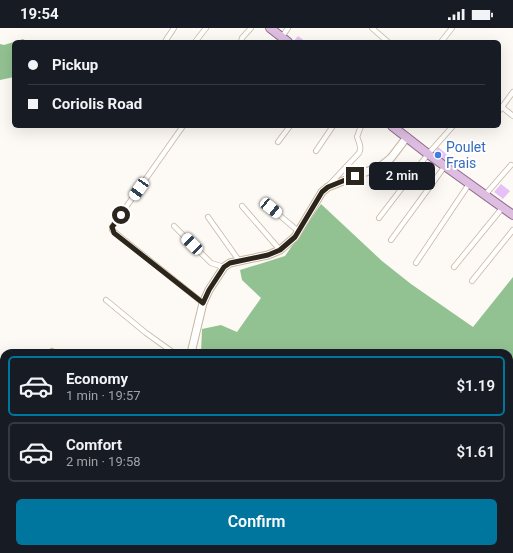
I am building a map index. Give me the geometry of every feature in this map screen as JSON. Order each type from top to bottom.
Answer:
[{"type":"main road","points":[[270,28],[285,40]]},
{"type":"main road","points":[[395,128],[428,154],[513,215]]},
{"type":"main road","points":[[193,349],[203,303],[209,290],[224,267],[230,263],[268,255],[280,250],[295,237],[322,192],[328,187],[381,166],[391,158],[407,136]]},
{"type":"street","points":[[166,40],[174,28]]},
{"type":"street","points":[[197,40],[206,28]]},
{"type":"street","points":[[242,40],[250,28]]},
{"type":"street","points":[[285,40],[288,28]]},
{"type":"street","points":[[372,28],[386,40]]},
{"type":"street","points":[[443,40],[452,28]]},
{"type":"street","points":[[501,108],[513,92]]},
{"type":"street","points":[[501,110],[513,116]]},
{"type":"street","points":[[183,128],[112,227],[112,230],[203,303]]},
{"type":"street","points":[[278,142],[288,128]]},
{"type":"street","points":[[316,151],[332,128]]},
{"type":"street","points":[[328,187],[360,153],[360,145],[357,137],[360,128]]},
{"type":"street","points":[[379,218],[428,154],[451,128]]},
{"type":"street","points":[[485,195],[511,165]]},
{"type":"street","points":[[390,240],[445,166]]},
{"type":"street","points":[[416,263],[469,184]]},
{"type":"street","points":[[242,206],[280,250]]},
{"type":"street","points":[[271,208],[298,231]]},
{"type":"street","points":[[454,266],[503,208]]},
{"type":"street","points":[[208,217],[240,262]]},
{"type":"street","points":[[174,226],[210,263],[224,267]]},
{"type":"street","points":[[472,281],[513,230]]},
{"type":"street","points":[[106,300],[146,333],[168,349]]},
{"type":"green space","points":[[12,42],[12,77],[0,80],[0,44],[4,45]]},
{"type":"green space","points":[[321,204],[382,261],[411,284],[473,327],[513,277],[513,349],[201,349],[202,329],[221,325],[237,332],[261,298],[242,280],[240,270],[285,256]]},
{"type":"building","points":[[298,36],[303,40],[295,40]]},
{"type":"building","points":[[438,147],[451,158],[445,164],[433,154]]},
{"type":"building","points":[[424,167],[433,173],[429,180],[419,174]]},
{"type":"building","points":[[501,184],[510,191],[503,199],[494,192]]},
{"type":"place","name":"Poulet Frais","points":[[438,155]]},
{"type":"route","points":[[121,215],[112,227],[114,233],[203,303],[209,290],[224,267],[230,263],[268,255],[280,250],[295,237],[322,192],[328,187],[355,176]]}]
